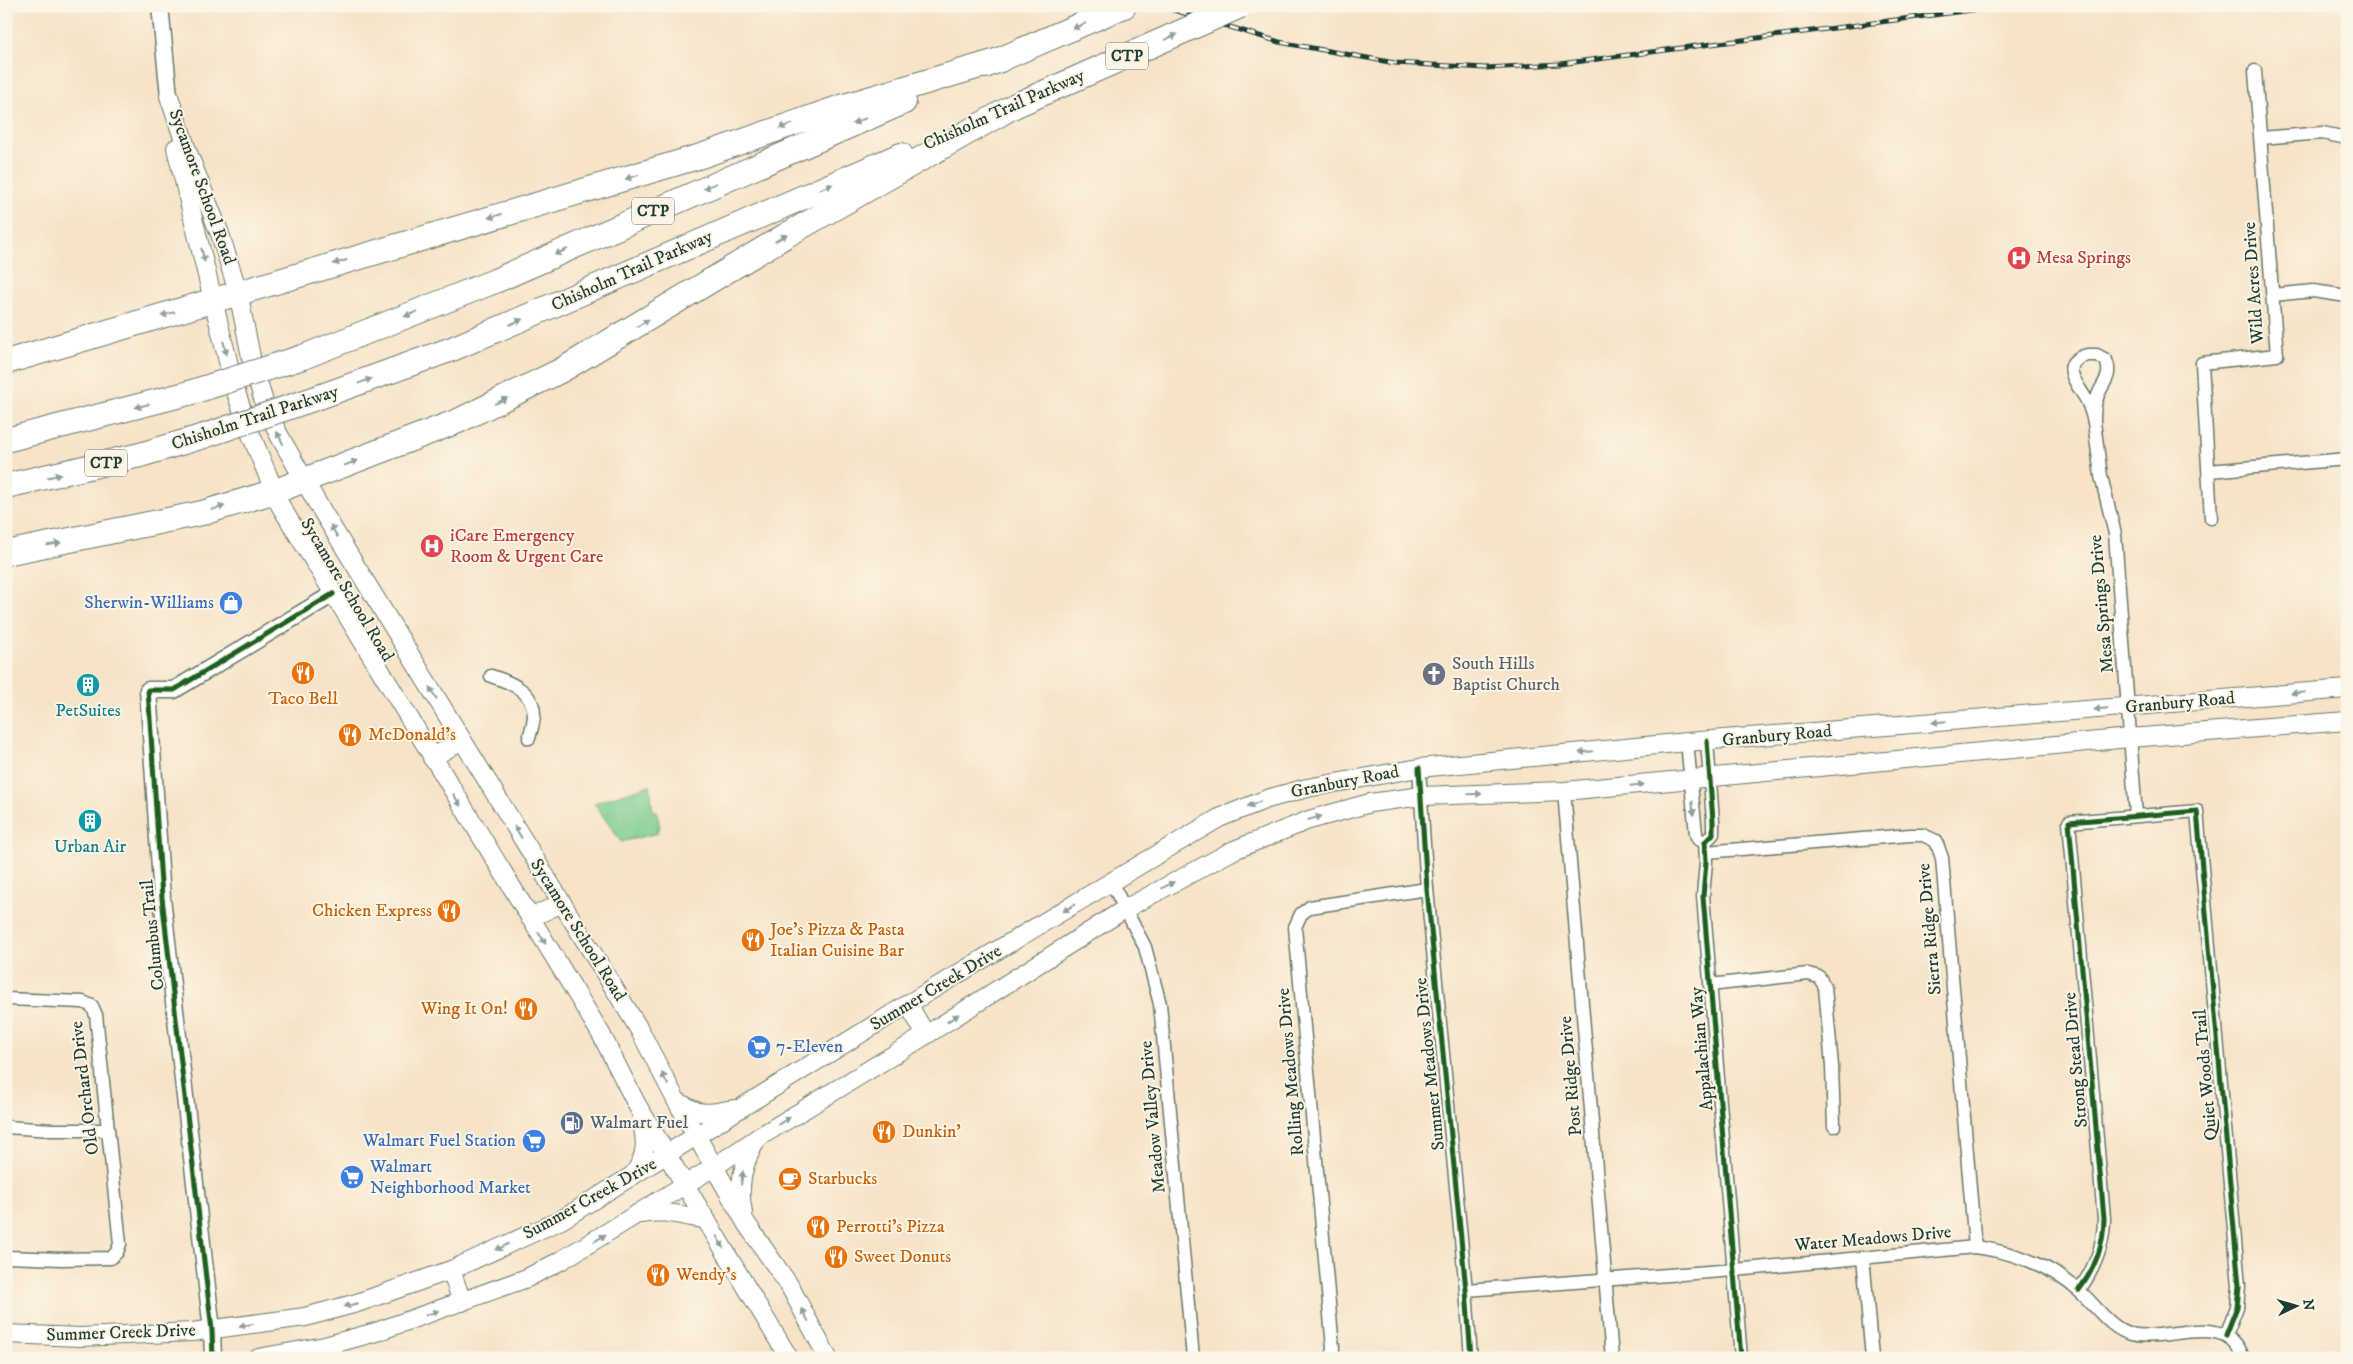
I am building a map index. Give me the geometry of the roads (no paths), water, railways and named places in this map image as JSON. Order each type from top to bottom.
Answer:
[{"type":"highway","name":"CTP","points":[[6,440],[189,393],[303,357],[495,281],[1124,6]]},
{"type":"highway","name":"Chisholm Trail Parkway","points":[[6,486],[131,457],[204,436],[319,398],[467,343],[1240,6]]},
{"type":"highway","points":[[6,362],[701,156],[838,108],[1000,60]]},
{"type":"highway","points":[[6,553],[171,521],[276,491],[458,421],[562,370],[785,236],[1014,106]]},
{"type":"main road","name":"Sycamore School Road","points":[[170,96],[188,153],[220,234],[238,292],[260,392],[279,435],[316,502],[639,1029],[714,1168],[746,1222],[789,1285],[828,1358]]},
{"type":"main road","name":"Sycamore School Road","points":[[170,96],[179,163],[238,401],[276,491],[280,505],[601,1034],[636,1105],[790,1358]]},
{"type":"main road","name":"Granbury Road","points":[[1111,882],[1219,818],[1267,799],[1307,788],[1419,768],[1687,742],[2347,689]]},
{"type":"main road","name":"Granbury Road","points":[[1125,908],[1234,850],[1309,820],[1370,803],[1422,796],[1564,791],[2130,738],[2347,721]]},
{"type":"main road","points":[[432,758],[462,740]]},
{"type":"main road","name":"Summer Creek Drive","points":[[6,1334],[80,1337],[212,1330],[305,1317],[357,1303],[451,1270],[561,1220],[667,1156],[908,1004],[1111,882]]},
{"type":"main road","points":[[530,918],[562,903]]},
{"type":"main road","name":"Summer Creek Drive","points":[[258,1358],[325,1346],[376,1332],[527,1278],[572,1254],[714,1168],[758,1137],[926,1035],[1125,908]]},
{"type":"main road","points":[[908,1004],[926,1035]]},
{"type":"main road","points":[[676,1100],[696,1113],[707,1114],[743,1108]]},
{"type":"main road","points":[[630,1179],[641,1165],[646,1141],[636,1105]]},
{"type":"main road","points":[[746,1222],[740,1193],[741,1178],[744,1165],[758,1137]]},
{"type":"main road","points":[[637,1215],[658,1211],[677,1212],[692,1218],[706,1219]]},
{"type":"main road","points":[[451,1270],[462,1302]]},
{"type":"street","points":[[160,6],[170,96]]},
{"type":"street","name":"Wild Acres Drive","points":[[2211,518],[2202,363],[2277,355],[2274,295],[2255,71]]},
{"type":"street","points":[[2261,138],[2322,134],[2347,138]]},
{"type":"street","points":[[2274,295],[2313,291],[2347,296]]},
{"type":"street","name":"Mesa Springs Drive","points":[[2094,422],[2097,398],[2108,379],[2109,373],[2106,360],[2097,355],[2087,355],[2075,362],[2072,368],[2072,375],[2073,381],[2088,401],[2094,422],[2101,476],[2115,534],[2136,816]]},
{"type":"street","points":[[2209,471],[2347,458]]},
{"type":"street","name":"Columbus Trail","points":[[213,1358],[212,1330],[162,898],[148,690],[174,690],[333,594]]},
{"type":"street","points":[[491,676],[512,682],[527,694],[534,713],[529,738]]},
{"type":"street","name":"Appalachian Way","points":[[1707,741],[1713,834],[1705,847],[1703,896],[1742,1358]]},
{"type":"street","points":[[1687,742],[1696,834],[1705,847]]},
{"type":"street","name":"Summer Meadows Drive","points":[[1419,768],[1427,889],[1471,1358]]},
{"type":"street","name":"Post Ridge Drive","points":[[1564,791],[1612,1358]]},
{"type":"street","name":"Quiet Woods Trail","points":[[2136,816],[2197,811],[2239,1286],[2237,1307],[2226,1335]]},
{"type":"street","name":"Strong Stead Drive","points":[[2079,1290],[2096,1263],[2102,1247],[2104,1228],[2068,822],[2136,816]]},
{"type":"street","name":"Sierra Ridge Drive","points":[[1705,847],[1910,835],[1924,835],[1936,841],[1942,858],[1975,1247]]},
{"type":"street","name":"Meadow Valley Drive","points":[[1111,882],[1145,947],[1160,1004],[1193,1358]]},
{"type":"street","name":"Rolling Meadows Drive","points":[[1332,1358],[1333,1348],[1296,927],[1301,914],[1310,906],[1427,889]]},
{"type":"street","points":[[1710,985],[1808,974],[1819,977],[1825,987],[1834,1126]]},
{"type":"street","name":"Old Orchard Drive","points":[[6,999],[83,1002],[92,1006],[96,1015],[120,1244],[112,1258],[6,1257]]},
{"type":"street","points":[[6,1127],[52,1130],[108,1130]]},
{"type":"street","name":"Water Meadows Drive","points":[[1466,1290],[1734,1270],[1975,1247],[2029,1260],[2057,1275],[2079,1290],[2112,1324],[2130,1333],[2151,1336],[2211,1330],[2226,1335]]},
{"type":"street","points":[[1863,1257],[1872,1358]]},
{"type":"street","points":[[2226,1335],[2234,1340],[2243,1358]]},
{"type":"railway","points":[[1161,6],[1279,42],[1395,63],[1486,68],[1560,64],[2002,6]]},
{"type":"place","name":"Mesa Springs","points":[[2019,258]]},
{"type":"place","name":"iCare Emergency Room & Urgent Care","points":[[432,546]]},
{"type":"place","name":"Sherwin-Williams","points":[[231,603]]},
{"type":"place","name":"Taco Bell","points":[[303,673]]},
{"type":"place","name":"South Hills Baptist Church","points":[[1434,674]]},
{"type":"place","name":"PetSuites","points":[[88,685]]},
{"type":"place","name":"McDonald's","points":[[350,735]]},
{"type":"place","name":"Urban Air","points":[[90,821]]},
{"type":"place","name":"Chicken Express","points":[[449,911]]},
{"type":"place","name":"Joe's Pizza & Pasta Italian Cuisine Bar","points":[[753,940]]},
{"type":"place","name":"Wing It On!","points":[[526,1009]]},
{"type":"place","name":"7-Eleven","points":[[759,1047]]},
{"type":"place","name":"Walmart Fuel","points":[[572,1123]]},
{"type":"place","name":"Dunkin'","points":[[884,1132]]},
{"type":"place","name":"Walmart Fuel Station","points":[[534,1141]]},
{"type":"place","name":"Walmart Neighborhood Market","points":[[352,1177]]},
{"type":"place","name":"Starbucks","points":[[790,1179]]},
{"type":"place","name":"Perrotti's Pizza","points":[[818,1227]]},
{"type":"place","name":"Sweet Donuts","points":[[836,1257]]},
{"type":"place","name":"Wendy's","points":[[658,1275]]}]
